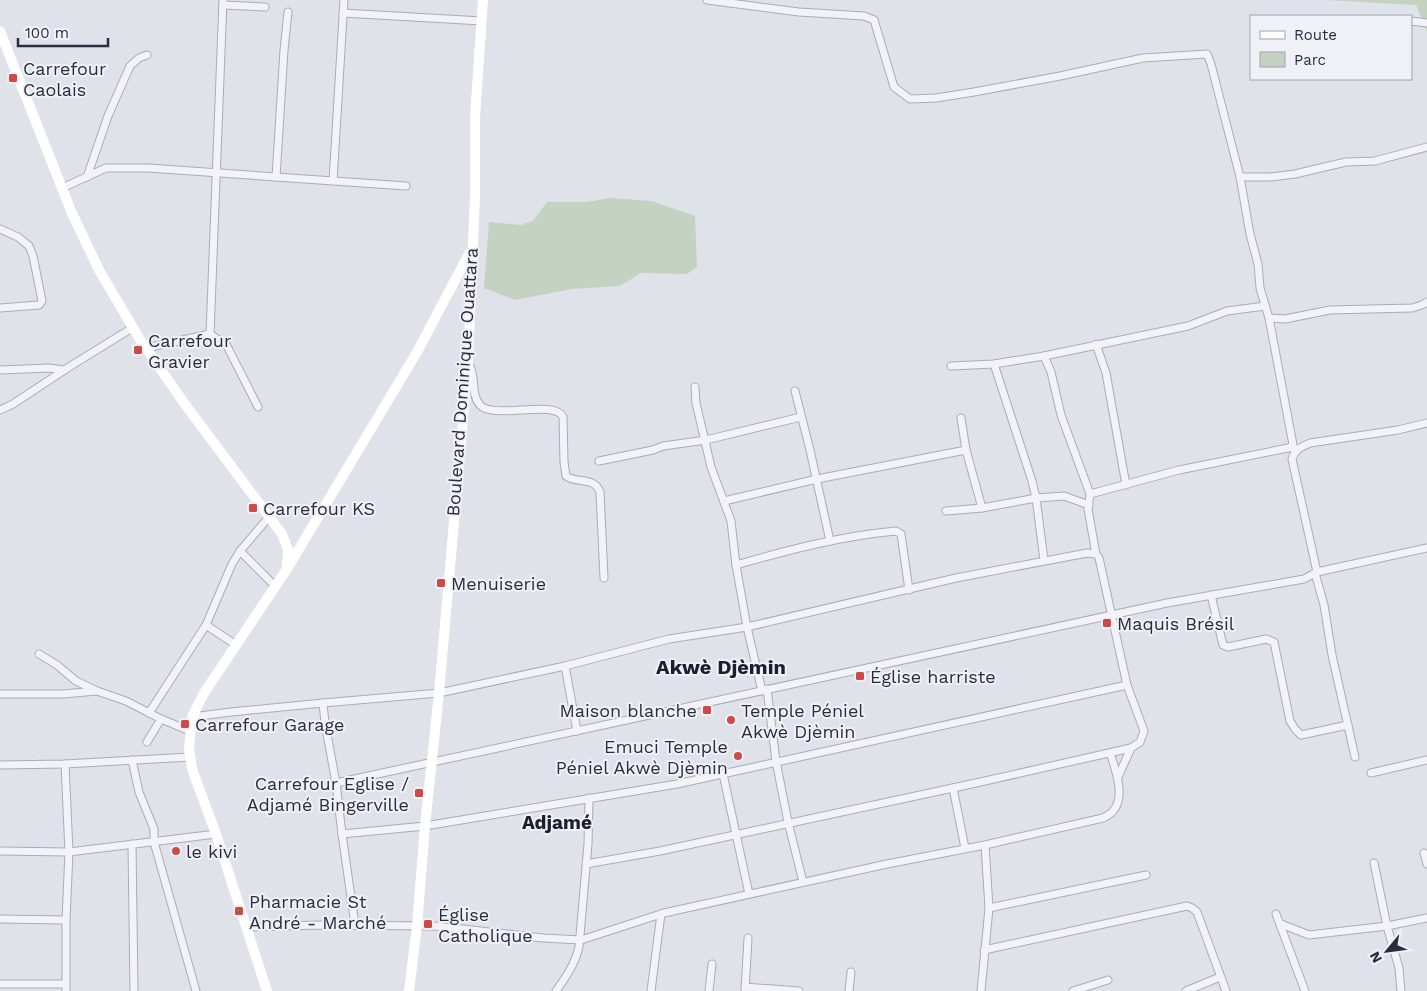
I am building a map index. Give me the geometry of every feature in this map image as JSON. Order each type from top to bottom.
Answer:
[{"type":"street","points":[[333,181],[344,0]]},
{"type":"street","name":"Boulevard Dominique Ouattara","points":[[409,991],[417,926],[430,763],[439,693],[468,362],[475,196],[475,117],[483,0]]},
{"type":"street","points":[[707,0],[782,10],[864,16],[874,20],[894,87],[910,99],[936,98],[974,92],[1143,58],[1206,54],[1211,64],[1240,177],[1250,234],[1258,264],[1260,288],[1269,318],[1294,450],[1292,459],[1355,757]]},
{"type":"street","points":[[210,334],[223,3],[265,7]]},
{"type":"street","points":[[276,177],[288,12]]},
{"type":"street","points":[[343,13],[482,21]]},
{"type":"street","points":[[1412,21],[1427,23]]},
{"type":"street","points":[[0,31],[62,188],[99,270],[132,328],[184,403],[286,542],[287,569]]},
{"type":"street","points":[[87,177],[108,116],[130,66],[140,58],[147,56]]},
{"type":"street","points":[[1240,177],[1271,177],[1295,174],[1346,162],[1375,161],[1427,147]]},
{"type":"street","points":[[62,188],[106,168],[148,168],[406,186]]},
{"type":"street","points":[[0,229],[18,237],[29,246],[33,256],[42,301],[39,305],[0,308]]},
{"type":"street","points":[[267,991],[216,834],[192,769],[190,731],[192,717],[204,692],[287,569],[417,352],[472,249]]},
{"type":"street","points":[[1269,318],[1285,319],[1330,310],[1412,308],[1427,302]]},
{"type":"street","points":[[951,366],[994,364],[1044,356],[1188,326],[1226,311],[1265,306]]},
{"type":"street","points":[[0,410],[13,404],[63,370],[132,328]]},
{"type":"street","points":[[146,348],[210,334],[227,346],[258,407]]},
{"type":"street","points":[[1096,344],[1106,373],[1126,485]]},
{"type":"street","points":[[586,864],[953,788],[1131,748],[1140,742],[1144,731],[1127,685],[1096,554],[1088,509],[1090,494],[1061,416],[1044,356]]},
{"type":"street","points":[[468,362],[472,369],[476,399],[481,407],[488,411],[535,410],[558,411],[562,413],[566,476],[570,479],[593,482],[599,488],[604,578]]},
{"type":"street","points":[[994,364],[1032,481],[1044,560]]},
{"type":"street","points":[[0,370],[49,368],[63,370]]},
{"type":"street","points":[[695,387],[696,403],[711,467],[731,521],[736,565],[747,627],[764,690],[788,822],[803,882]]},
{"type":"street","points":[[795,391],[830,541]]},
{"type":"street","points":[[599,461],[653,450],[663,446],[706,440],[801,417]]},
{"type":"street","points":[[961,418],[966,450],[982,508]]},
{"type":"street","points":[[1090,494],[1178,470],[1294,450],[1310,443],[1398,430],[1412,425],[1427,423]]},
{"type":"street","points":[[724,501],[817,479],[966,450]]},
{"type":"street","points":[[946,511],[982,508],[1036,498],[1064,496],[1089,505]]},
{"type":"street","points":[[150,713],[206,625],[232,564],[240,551],[269,517]]},
{"type":"street","points":[[736,565],[788,550],[830,541],[896,531],[901,534],[909,590]]},
{"type":"street","points":[[336,783],[1111,616],[1211,595],[1304,579],[1316,573],[1427,548]]},
{"type":"street","points":[[240,551],[275,586]]},
{"type":"street","points":[[192,717],[439,693],[566,666],[669,639],[747,627],[956,578],[1044,560],[1087,553],[1096,554]]},
{"type":"street","points":[[1211,595],[1223,646],[1228,647],[1266,639],[1274,642],[1290,721],[1301,735],[1348,725]]},
{"type":"street","points":[[206,625],[236,645]]},
{"type":"street","points":[[39,654],[57,665],[76,681],[126,701],[190,731]]},
{"type":"street","points":[[566,666],[577,731]]},
{"type":"street","points":[[342,834],[425,826],[677,784],[1127,685]]},
{"type":"street","points":[[0,694],[63,694],[98,691]]},
{"type":"street","points":[[323,703],[355,925]]},
{"type":"street","points":[[147,742],[161,719]]},
{"type":"street","points":[[1118,777],[1131,748]]},
{"type":"street","points":[[246,927],[435,926],[543,938],[580,940],[661,914],[1103,818],[1113,812],[1117,806],[1118,777],[1110,753]]},
{"type":"street","points":[[0,765],[65,764],[190,756]]},
{"type":"street","points":[[132,760],[139,792],[154,829],[154,842],[196,991]]},
{"type":"street","points":[[1370,773],[1427,760]]},
{"type":"street","points":[[0,984],[66,988],[69,852],[65,764]]},
{"type":"street","points":[[723,774],[749,894]]},
{"type":"street","points":[[953,788],[965,848]]},
{"type":"street","points":[[556,991],[575,961],[580,940],[589,798]]},
{"type":"street","points":[[0,851],[69,852],[216,834]]},
{"type":"street","points":[[132,844],[134,991]]},
{"type":"street","points":[[981,991],[989,908],[985,845]]},
{"type":"street","points":[[1424,853],[1427,864]]},
{"type":"street","points":[[1374,863],[1387,926],[1399,968],[1401,991]]},
{"type":"street","points":[[989,908],[1146,875]]},
{"type":"street","points":[[984,950],[1186,906],[1197,912],[1226,991]]},
{"type":"street","points":[[651,991],[661,914]]},
{"type":"street","points":[[1276,914],[1305,991]]},
{"type":"street","points":[[1281,924],[1309,935],[1387,926],[1427,918]]},
{"type":"street","points":[[0,919],[66,920]]},
{"type":"street","points":[[748,938],[745,989],[799,991]]},
{"type":"street","points":[[709,991],[712,964]]},
{"type":"street","points":[[849,991],[851,972]]},
{"type":"street","points":[[1186,991],[1220,977]]},
{"type":"street","points":[[1073,991],[1108,980]]},
{"type":"green space","points":[[1326,0],[1427,0],[1427,32],[1416,5]]},
{"type":"green space","points":[[610,198],[651,201],[695,216],[697,267],[687,274],[641,273],[620,286],[572,289],[515,300],[484,288],[489,222],[521,225],[533,221],[547,202],[587,202]]},
{"type":"place","name":"Carrefour Caolais","points":[[13,78]]},
{"type":"place","name":"Carrefour Gravier","points":[[138,350]]},
{"type":"place","name":"Carrefour KS","points":[[253,508]]},
{"type":"place","name":"Menuiserie","points":[[441,583]]},
{"type":"place","name":"Maquis Brésil","points":[[1107,623]]},
{"type":"place","name":"Église harriste","points":[[860,676]]},
{"type":"place","name":"Maison blanche","points":[[707,710]]},
{"type":"place","name":"Temple Péniel Akwè Djèmin","points":[[731,720]]},
{"type":"place","name":"Carrefour Garage","points":[[185,724]]},
{"type":"place","name":"Emuci Temple Péniel Akwè Djèmin","points":[[738,756]]},
{"type":"place","name":"Carrefour Eglise / Adjamé Bingerville","points":[[419,793]]},
{"type":"place","name":"le kivi","points":[[176,851]]},
{"type":"place","name":"Pharmacie St André - Marché","points":[[239,911]]},
{"type":"place","name":"Église Catholique","points":[[428,924]]},
{"type":"district","name":"Akwè Djèmin","points":[[721,667]]},
{"type":"district","name":"Adjamé","points":[[557,822]]}]
